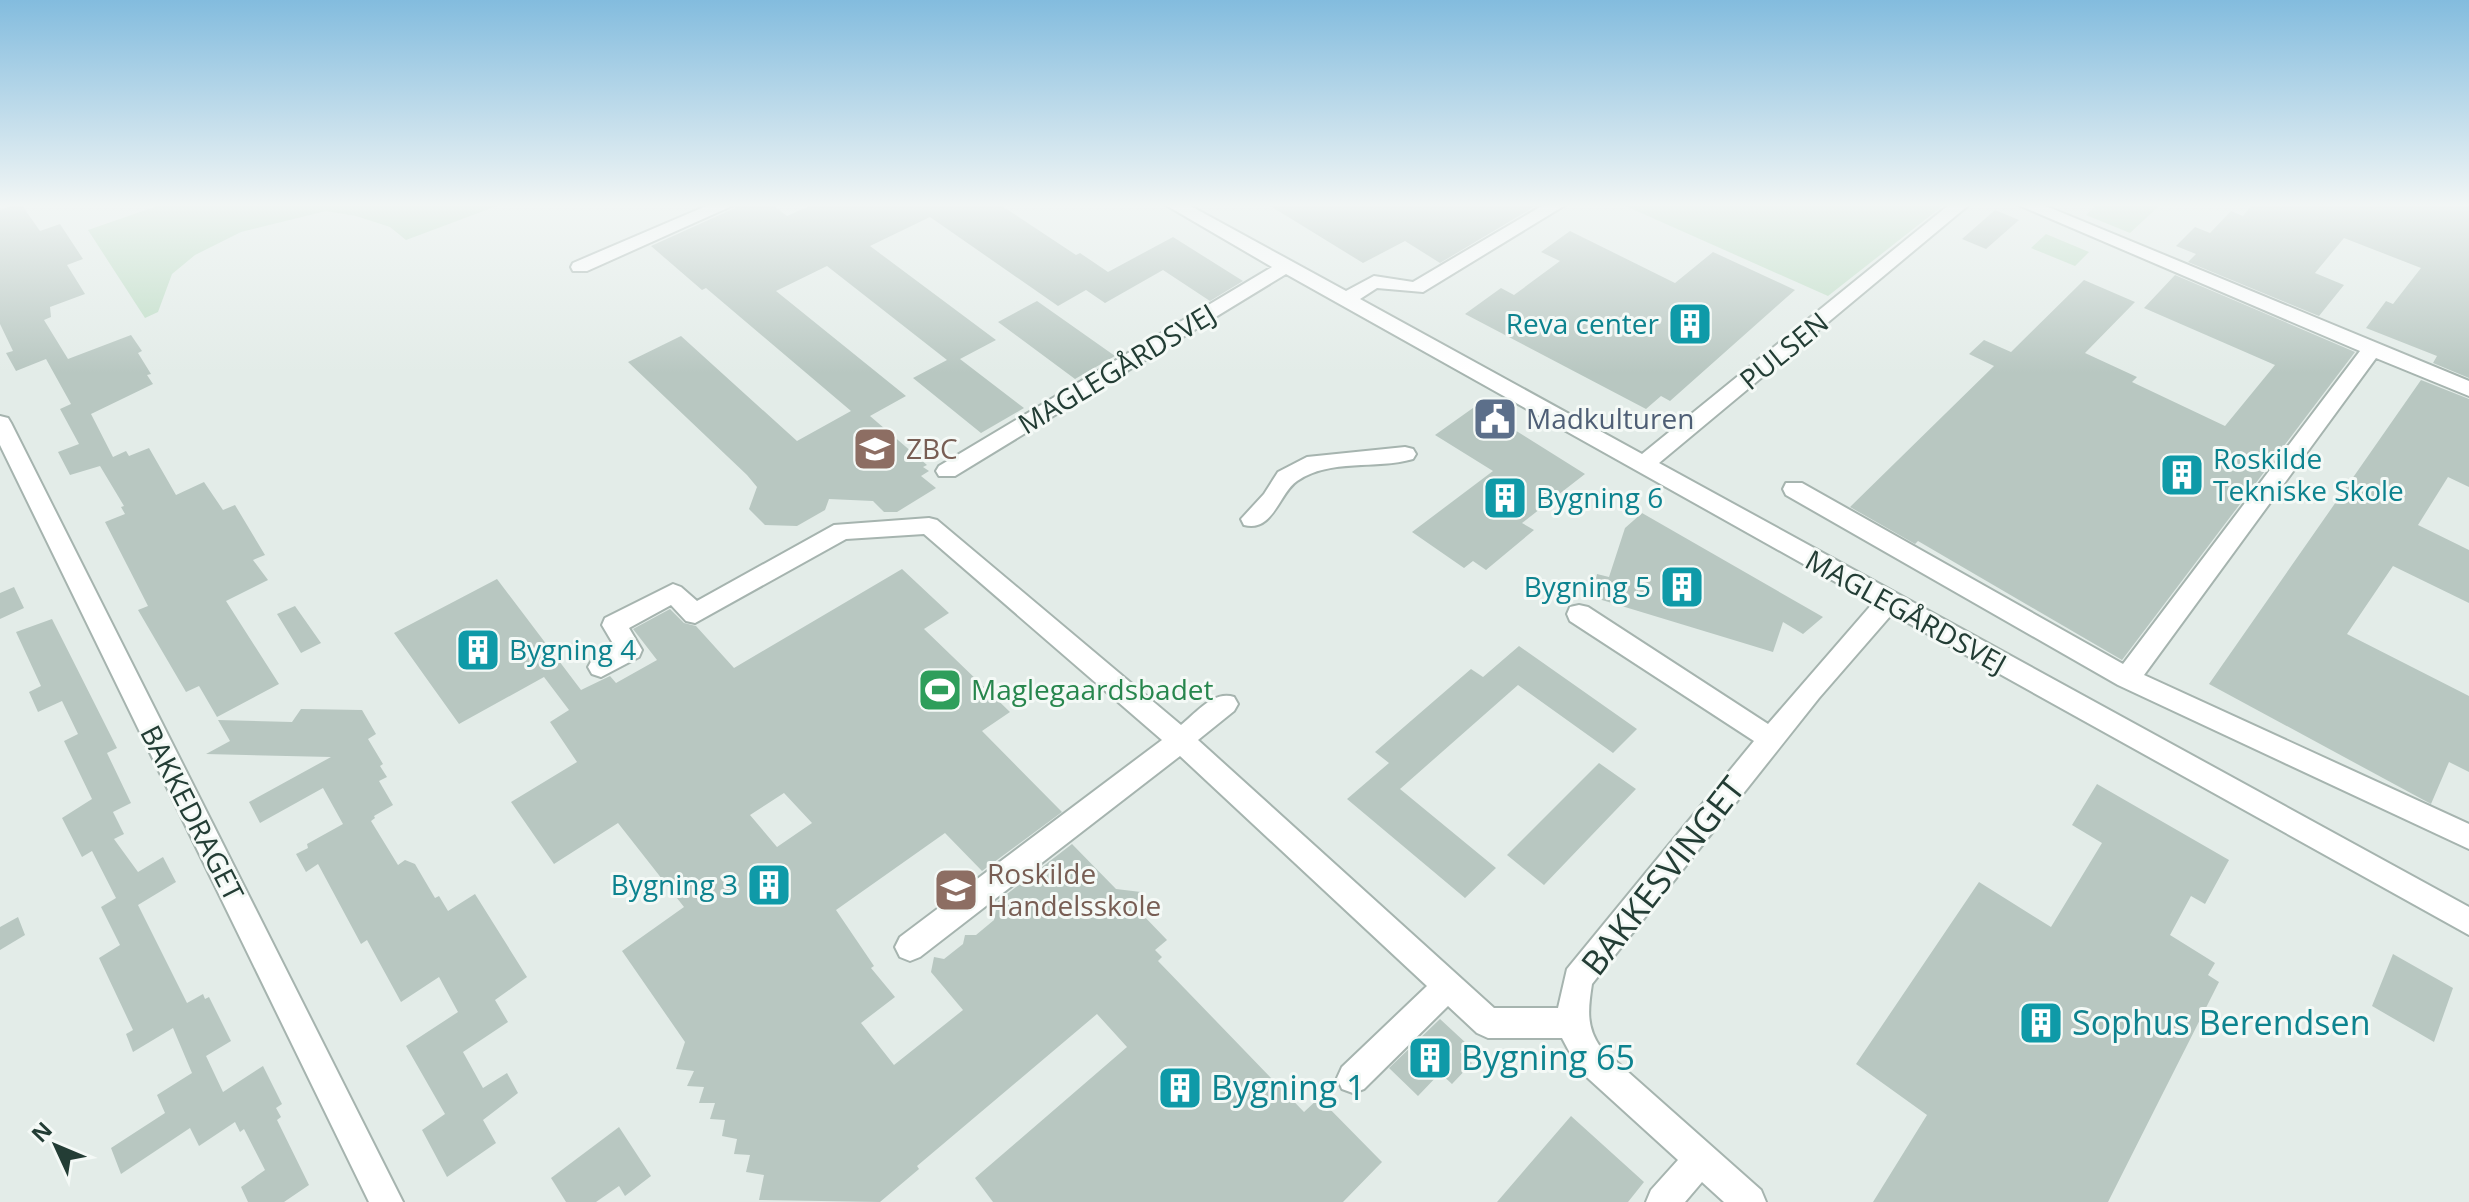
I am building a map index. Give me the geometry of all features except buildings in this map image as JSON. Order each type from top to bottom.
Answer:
[{"type":"street","points":[[580,267],[596,260]]},
{"type":"street","name":"MAGLEGÅRDSVEJ","points":[[1272,260],[2469,922]]},
{"type":"street","points":[[1344,301],[1374,282],[1416,288],[1463,260]]},
{"type":"street","name":"PULSEN","points":[[1642,466],[1893,260]]},
{"type":"street","points":[[2159,260],[2469,389]]},
{"type":"street","name":"MAGLEGÅRDSVEJ","points":[[947,471],[1286,266]]},
{"type":"street","points":[[2127,678],[2372,349]]},
{"type":"street","name":"BAKKEDRAGET","points":[[0,423],[386,1202]]},
{"type":"street","points":[[1252,519],[1272,500],[1286,477],[1315,462],[1405,454]]},
{"type":"street","points":[[1794,489],[2127,678],[2469,837]]},
{"type":"street","points":[[601,667],[630,650],[614,625],[673,593],[695,614],[842,531],[929,526],[1002,584],[1260,811],[1488,1023],[1571,1023],[1578,1042],[1590,1059],[1700,1159],[1736,1198]]},
{"type":"street","name":"BAKKESVINGET","points":[[1571,1023],[1578,979],[1771,739],[1888,603]]},
{"type":"street","points":[[1579,614],[1771,739]]},
{"type":"street","points":[[910,947],[1097,807],[1225,704]]},
{"type":"street","points":[[1353,1078],[1448,986]]},
{"type":"street","points":[[1663,1202],[1700,1159]]},
{"type":"green space","points":[[107,260],[189,260],[172,274],[158,312],[145,318]]},
{"type":"green space","points":[[1747,260],[1874,260],[1828,296]]},
{"type":"green space","points":[[2061,260],[2081,260],[2075,266]]},
{"type":"place","name":"Reva center","points":[[1690,324]]},
{"type":"place","name":"Madkulturen","points":[[1495,419]]},
{"type":"place","name":"ZBC","points":[[875,449]]},
{"type":"place","name":"Roskilde Tekniske Skole","points":[[2182,475]]},
{"type":"place","name":"Bygning 6","points":[[1505,498]]},
{"type":"place","name":"Bygning 5","points":[[1682,587]]},
{"type":"place","name":"Bygning 4","points":[[478,650]]},
{"type":"place","name":"Maglegaardsbadet","points":[[940,690]]},
{"type":"place","name":"Bygning 3","points":[[769,885]]},
{"type":"place","name":"Roskilde Handelsskole","points":[[956,890]]},
{"type":"place","name":"Sophus Berendsen","points":[[2041,1023]]},
{"type":"place","name":"Bygning 65","points":[[1430,1058]]},
{"type":"place","name":"Bygning 1","points":[[1180,1088]]}]
